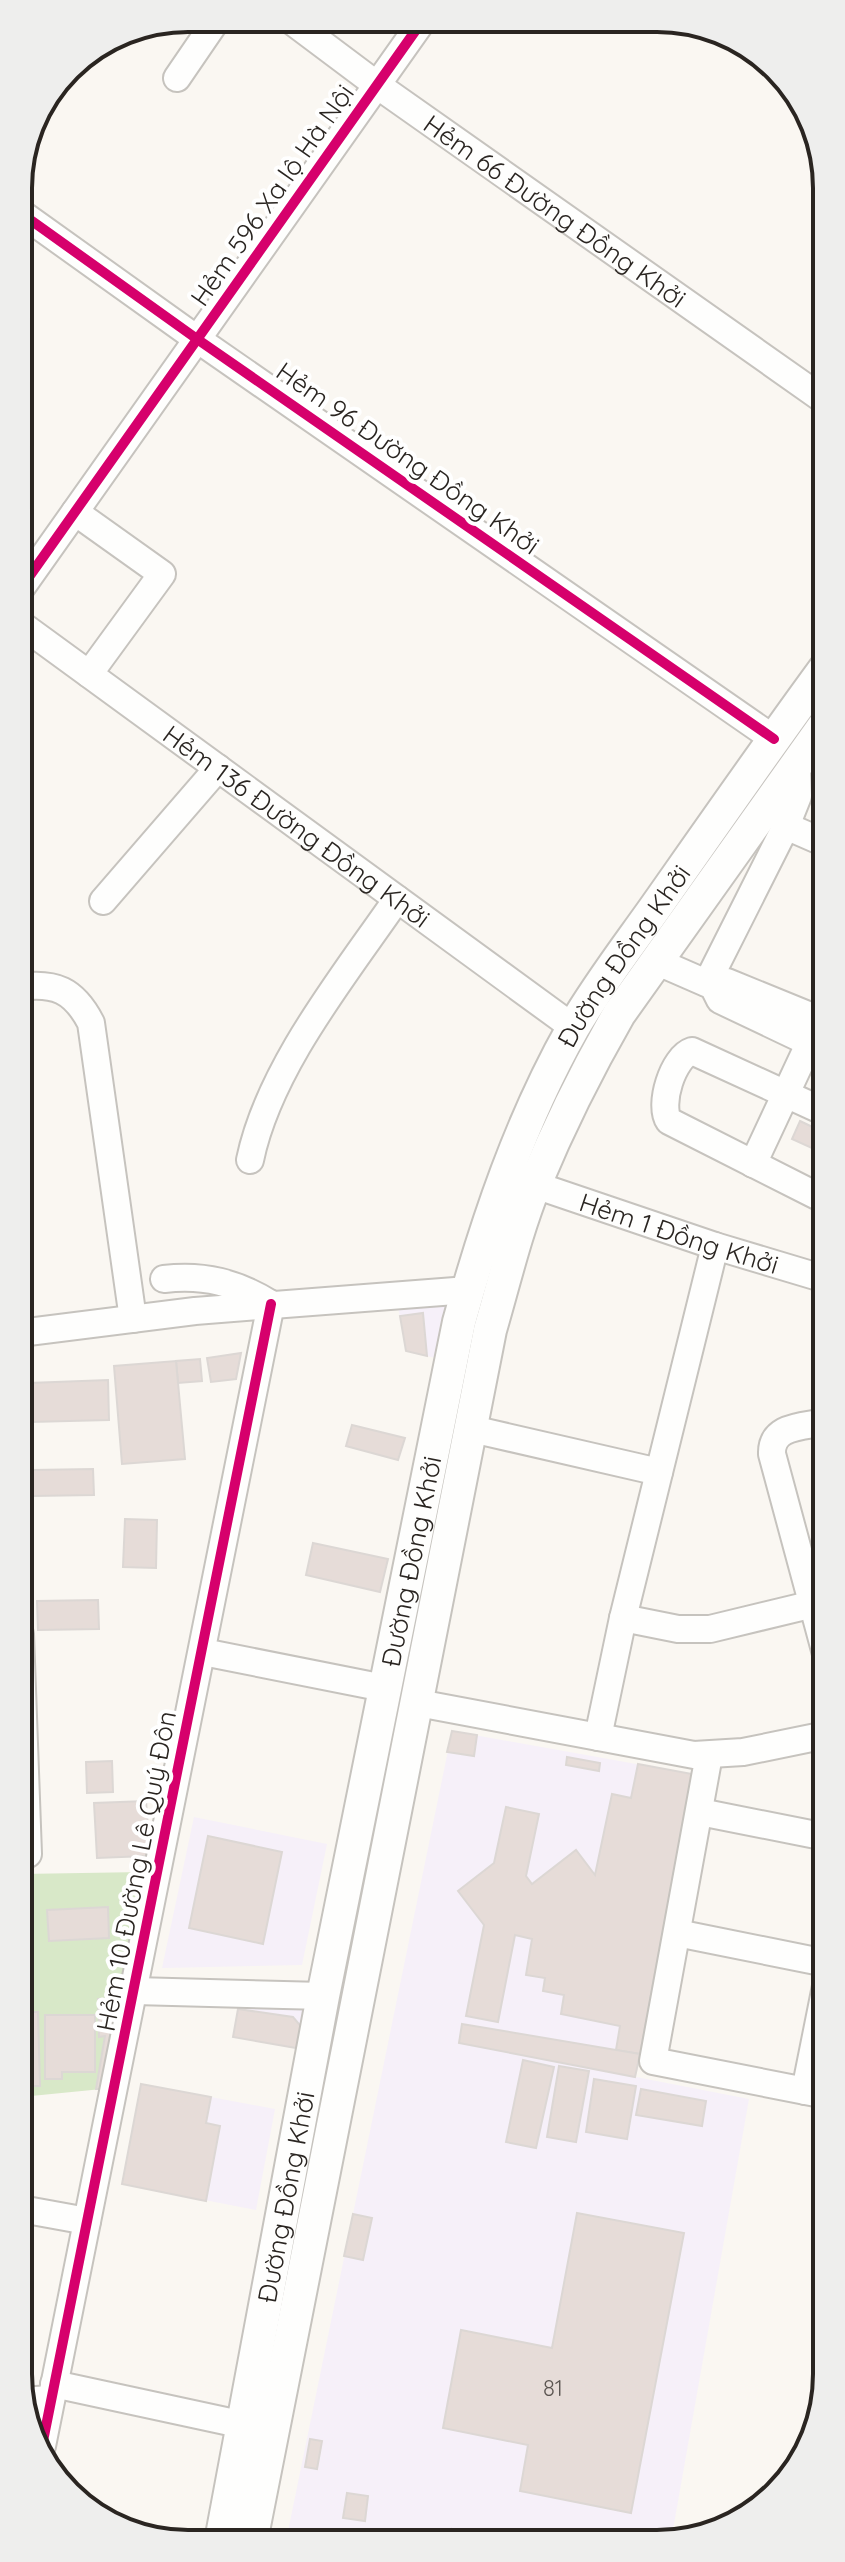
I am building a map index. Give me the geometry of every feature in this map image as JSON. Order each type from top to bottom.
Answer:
[{"type":"main road","name":"Đường Đồng Khởi","points":[[223,2530],[323,1996],[468,1290],[503,1183],[533,1110],[574,1028],[813,685]]},
{"type":"main road","name":"Đường Đồng Khởi","points":[[253,2530],[490,1330],[500,1296],[535,1185],[595,1056],[619,1014],[813,742]]},
{"type":"main road","points":[[468,1290],[500,1296]]},
{"type":"main road","points":[[355,1835],[391,1841]]},
{"type":"street","points":[[177,78],[208,32]]},
{"type":"street","name":"Hẻm 66 Đường Đồng Khởi","points":[[306,32],[813,392]]},
{"type":"street","name":"Hẻm 596 Xa lộ Hà Nội","points":[[32,573],[415,32]]},
{"type":"street","name":"Hẻm 96 Đường Đồng Khởi","points":[[32,221],[774,739]]},
{"type":"street","points":[[75,512],[162,574],[89,674]]},
{"type":"street","name":"Hẻm 136 Đường Đồng Khởi","points":[[32,632],[574,1028]]},
{"type":"street","points":[[710,984],[798,796],[797,765]]},
{"type":"street","points":[[103,901],[218,768]]},
{"type":"street","points":[[786,826],[813,838]]},
{"type":"street","points":[[250,1160],[254,1137],[277,1085],[314,1019],[397,899]]},
{"type":"street","points":[[658,962],[710,984],[720,1000],[813,1035]]},
{"type":"street","points":[[32,986],[62,990],[79,1003],[91,1023],[133,1319]]},
{"type":"street","points":[[753,1164],[785,1093],[813,1049]]},
{"type":"street","points":[[813,1106],[692,1051],[681,1056],[667,1090],[664,1114],[669,1121],[813,1194]]},
{"type":"street","name":"Hẻm 1 Đồng Khởi","points":[[535,1185],[813,1275]]},
{"type":"street","points":[[598,1737],[623,1618],[715,1246]]},
{"type":"street","points":[[164,1279],[220,1280],[271,1304]]},
{"type":"street","points":[[32,1332],[271,1304],[468,1290]]},
{"type":"street","name":"Hẻm 10 Đường Lê Quý Đôn","points":[[44,2434],[271,1304]]},
{"type":"street","points":[[813,1424],[785,1430],[771,1442],[772,1454],[813,1584]]},
{"type":"street","points":[[472,1429],[659,1472]]},
{"type":"street","points":[[623,1618],[693,1630],[710,1629],[813,1604]]},
{"type":"street","points":[[203,1652],[384,1688]]},
{"type":"street","points":[[418,1703],[670,1752],[709,1755],[743,1752],[813,1738]]},
{"type":"street","points":[[709,1755],[653,2061],[813,2092]]},
{"type":"street","points":[[700,1812],[813,1834]]},
{"type":"street","points":[[677,1933],[813,1960]]},
{"type":"street","points":[[135,1991],[323,1996]]},
{"type":"street","points":[[32,2211],[87,2221]]},
{"type":"street","points":[[34,2397],[52,2391],[244,2425]]},
{"type":"shaded area","points":[[453,1301],[440,1359],[406,1351],[398,1306]]},
{"type":"shaded area","points":[[452,1731],[692,1774],[636,2077],[749,2099],[673,2529],[288,2530]]},
{"type":"shaded area","points":[[194,1817],[327,1844],[302,1965],[162,1968]]},
{"type":"shaded area","points":[[238,2004],[310,2009],[302,2049],[233,2037]]},
{"type":"shaded area","points":[[141,2084],[275,2109],[256,2210],[122,2184]]},
{"type":"green space","points":[[143,1872],[102,2089],[32,2096],[32,1874]]},
{"type":"building","points":[[800,1121],[813,1127],[813,1149],[792,1139]]},
{"type":"building","points":[[423,1313],[427,1356],[406,1351],[400,1316]]},
{"type":"building","points":[[241,1353],[236,1379],[211,1382],[207,1358]]},
{"type":"building","points":[[200,1359],[202,1381],[178,1383],[176,1361]]},
{"type":"building","points":[[176,1361],[185,1459],[122,1464],[114,1366]]},
{"type":"building","points":[[108,1380],[109,1420],[32,1422],[32,1383]]},
{"type":"building","points":[[352,1425],[405,1438],[398,1460],[346,1446]]},
{"type":"building","points":[[93,1469],[94,1495],[32,1496],[32,1470]]},
{"type":"building","points":[[125,1519],[157,1520],[156,1568],[123,1567]]},
{"type":"building","points":[[313,1543],[388,1559],[380,1592],[306,1575]]},
{"type":"building","points":[[98,1600],[99,1629],[38,1630],[37,1601]]},
{"type":"building","points":[[452,1731],[477,1735],[474,1756],[447,1752]]},
{"type":"building","points":[[567,1757],[600,1763],[599,1771],[566,1765]]},
{"type":"building","points":[[112,1761],[113,1792],[87,1793],[86,1762]]},
{"type":"building","points":[[638,1764],[692,1774],[640,2054],[616,2050],[620,2026],[561,2014],[564,1995],[543,1991],[545,1978],[526,1975],[532,1939],[515,1935],[498,2022],[466,2016],[484,1925],[458,1891],[494,1863],[506,1807],[539,1814],[526,1876],[532,1884],[576,1850],[595,1875],[612,1794],[631,1798]]},
{"type":"building","points":[[146,1801],[149,1841],[146,1856],[97,1858],[94,1803]]},
{"type":"building","points":[[208,1836],[282,1852],[263,1944],[189,1928]]},
{"type":"building","points":[[108,1907],[109,1938],[49,1941],[47,1910]]},
{"type":"building","points":[[120,1998],[102,2089],[96,2089],[105,2036],[99,2037],[98,1999]]},
{"type":"building","points":[[238,2009],[293,2017],[304,2030],[302,2049],[233,2037]]},
{"type":"building","points":[[32,2012],[38,2012],[40,2086],[32,2086]]},
{"type":"building","points":[[45,2015],[95,2015],[95,2072],[62,2072],[62,2079],[45,2079]]},
{"type":"building","points":[[462,2024],[640,2054],[635,2077],[459,2043]]},
{"type":"building","points":[[523,2060],[554,2067],[536,2148],[506,2142]]},
{"type":"building","points":[[559,2066],[589,2071],[576,2142],[547,2137]]},
{"type":"building","points":[[594,2079],[636,2086],[627,2139],[586,2132]]},
{"type":"building","points":[[141,2084],[211,2097],[206,2123],[220,2126],[206,2201],[122,2184]]},
{"type":"building","points":[[641,2089],[706,2101],[702,2126],[636,2115]]},
{"type":"building","points":[[577,2213],[684,2233],[631,2513],[520,2491],[528,2445],[443,2428],[461,2330],[552,2348]]},
{"type":"building","points":[[353,2214],[372,2218],[363,2260],[344,2256]]},
{"type":"building","points":[[310,2439],[322,2441],[317,2469],[305,2467]]},
{"type":"building","points":[[347,2493],[368,2496],[365,2521],[343,2518]]},
{"type":"cycle path","points":[[32,573],[415,32]]},
{"type":"cycle path","points":[[32,221],[774,739]]},
{"type":"cycle path","points":[[44,2434],[271,1304]]}]
